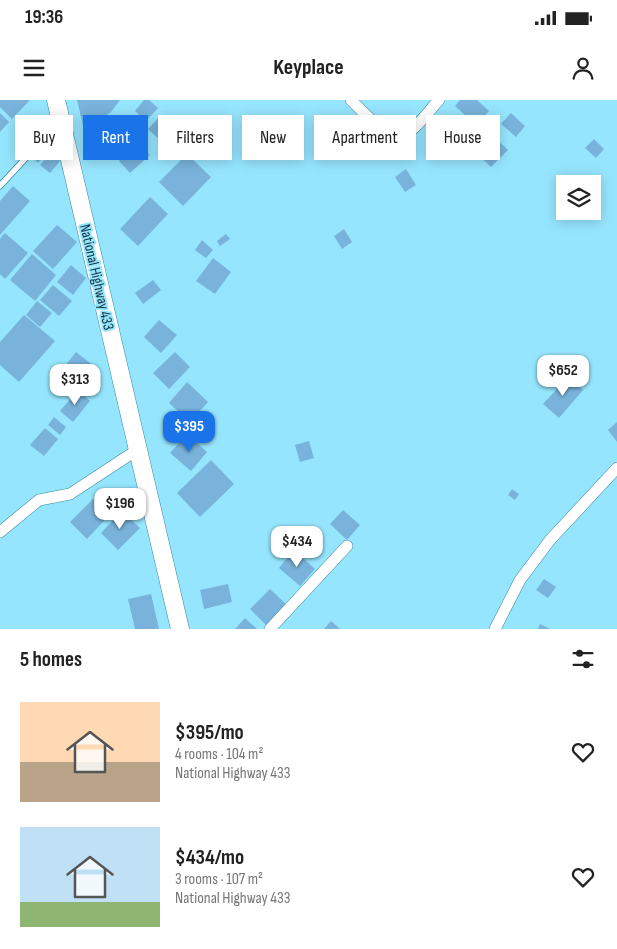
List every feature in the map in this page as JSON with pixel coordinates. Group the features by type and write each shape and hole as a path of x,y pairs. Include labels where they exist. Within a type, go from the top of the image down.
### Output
{"main road":[{"name":"National Highway 433","path":"56,100 59,115"},
{"name":"National Highway 433","path":"69,160 180,629"}],"street":[{"path":"351,100 392,140 412,130 439,100"},
{"path":"0,532 39,500 70,494 137,450"},
{"path":"495,629 520,580 550,540 617,468"},
{"path":"270,629 347,546"}],"lane":[{"path":"0,186 24,160"}],"building":[{"path":"0,100 30,100 12,119 0,107"},
{"path":"77,100 120,100 106,115 83,115 83,126"},
{"path":"144,100 149,100 158,108 148,119 148,115 139,115 135,111"},
{"path":"460,100 477,100 489,111 485,115 465,115 455,106"},
{"path":"0,113 9,122 0,132"},
{"path":"511,113 525,126 516,137 501,124"},
{"path":"158,118 158,138 148,129"},
{"path":"594,139 604,149 596,158 585,148"},
{"path":"500,142 508,150 500,158"},
{"path":"44,160 60,161 50,173 40,165"},
{"path":"120,160 144,160 130,173"},
{"path":"181,160 193,160 211,177 183,206 159,182"},
{"path":"484,160 498,160 491,167"},
{"path":"406,169 416,185 405,192 395,177"},
{"path":"13,186 30,201 0,235 0,201"},
{"path":"150,197 168,214 138,246 120,229"},
{"path":"57,225 77,242 53,269 33,251"},
{"path":"344,229 352,242 342,249 334,236"},
{"path":"5,233 28,253 5,279 0,274 0,239"},
{"path":"226,234 230,239 220,246 217,241"},
{"path":"202,240 213,250 206,258 195,250"},
{"path":"32,254 56,275 35,301 10,280"},
{"path":"213,258 231,272 215,294 196,281"},
{"path":"71,265 86,278 73,295 57,282"},
{"path":"153,280 161,290 143,304 135,293"},
{"path":"53,285 72,301 59,316 40,300"},
{"path":"37,301 52,313 40,327 26,315"},
{"path":"24,315 55,341 19,382 0,365 0,342"},
{"path":"159,320 177,335 161,353 144,337"},
{"path":"76,352 94,366 73,391 56,377"},
{"path":"175,352 190,367 169,389 153,373"},
{"path":"568,377 583,390 559,418 543,404"},
{"path":"187,382 208,402 190,422 169,403"},
{"path":"78,390 90,401 73,422 60,411"},
{"path":"54,417 66,427 60,435 48,425"},
{"path":"617,422 617,442 608,430"},
{"path":"45,428 58,439 44,456 30,445"},
{"path":"187,434 207,452 191,471 170,453"},
{"path":"309,441 314,458 300,462 295,445"},
{"path":"211,460 234,484 200,517 177,493"},
{"path":"512,489 519,494 515,500 508,495"},
{"path":"99,493 115,509 87,539 70,522"},
{"path":"343,510 360,525 347,540 330,524"},
{"path":"122,511 140,528 118,550 101,533"},
{"path":"294,550 315,569 300,586 279,568"},
{"path":"544,579 556,587 548,598 536,590"},
{"path":"228,584 232,602 204,609 200,590"},
{"path":"270,589 288,606 268,627 250,609"},
{"path":"151,594 159,629 135,629 128,599"},
{"path":"245,618 257,629 235,629"},
{"path":"331,621 340,629 324,629"},
{"path":"540,624 550,629 538,629"}]}
